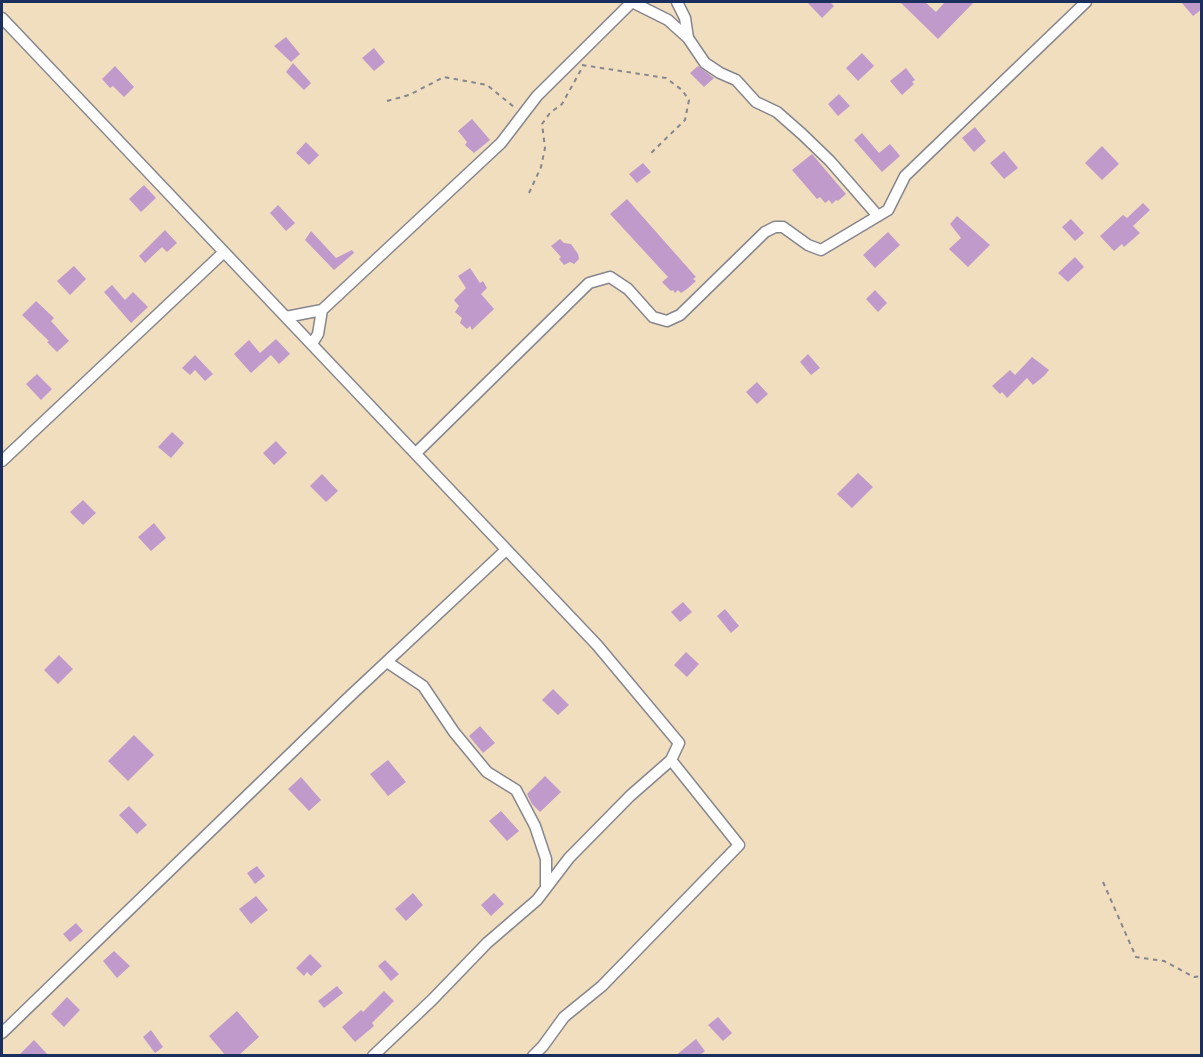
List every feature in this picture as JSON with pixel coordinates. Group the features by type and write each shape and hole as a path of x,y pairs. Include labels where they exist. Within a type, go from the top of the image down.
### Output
{"street":[{"path":"286,317 322,310 501,143 537,96 632,2 668,20 688,38 705,63 736,80 756,102 777,112 830,161 878,216"},
{"path":"676,2 685,18 688,38"},
{"path":"416,453 589,283 610,277 628,289 653,317 667,321 680,315 765,232 775,227 783,227 808,245 821,250 888,210 905,177 1086,2"},
{"path":"2,18 597,645 680,742 671,760 630,796 568,858 537,900 487,943 373,1056"},
{"path":"2,461 224,252"},
{"path":"312,344 318,334 322,310"},
{"path":"2,1033 506,550"},
{"path":"387,662 423,686 454,732 488,772 516,790 535,826 546,859 546,887"},
{"path":"533,1056 542,1051 564,1017 602,986 739,845 671,760"}],"path":[{"path":"567,66 583,65 666,78 682,90 689,100 685,120 649,155"},
{"path":"529,193 541,167 545,148 542,124 550,113 562,104 583,65"},
{"path":"387,101 409,95 444,77 487,85 523,115"},
{"path":"1103,882 1136,957 1164,961 1194,977 1202,976"}],"building":[{"path":"807,2 830,2 834,6 822,18"},
{"path":"900,2 925,2 936,12 945,2 974,2 938,39"},
{"path":"1181,2 1202,2 1202,9 1193,16"},
{"path":"286,37 300,54 291,62 274,46"},
{"path":"374,48 385,62 374,71 362,58"},
{"path":"862,53 874,66 858,81 846,68"},
{"path":"293,63 311,83 304,90 286,72"},
{"path":"115,66 134,87 124,97 113,86 110,88 102,79"},
{"path":"698,66 714,78 704,87 690,73"},
{"path":"906,68 915,80 912,82 914,84 902,95 890,81"},
{"path":"839,94 850,106 838,116 828,104"},
{"path":"472,119 490,140 474,153 465,145 467,142 458,131"},
{"path":"975,127 986,141 974,152 962,138"},
{"path":"862,133 879,153 890,144 900,156 882,172 854,140"},
{"path":"306,142 319,155 309,165 296,153"},
{"path":"1102,146 1119,164 1102,180 1085,163"},
{"path":"1004,151 1018,168 1004,179 990,163"},
{"path":"812,154 846,194 832,204 829,200 825,203 820,197 817,199 792,170"},
{"path":"643,163 651,172 637,183 629,174"},
{"path":"144,185 156,198 141,212 129,199"},
{"path":"627,199 696,277 693,279 696,281 681,293 678,290 675,293 671,291 662,282 668,277 610,214"},
{"path":"1143,203 1150,210 1133,226 1140,233 1124,247 1122,244 1114,251 1100,236 1123,215 1127,218"},
{"path":"278,205 295,223 286,231 270,213"},
{"path":"957,216 990,245 968,267 949,249 961,238 950,224"},
{"path":"1071,219 1084,233 1075,241 1062,227"},
{"path":"165,230 177,243 167,252 162,247 145,263 139,256"},
{"path":"311,231 336,258 352,250 354,253 334,270 305,240"},
{"path":"888,232 900,245 875,268 863,255"},
{"path":"560,239 564,243 571,244 578,254 579,259 574,264 570,262 564,265 559,259 561,257 551,246"},
{"path":"1075,257 1084,267 1068,282 1058,273"},
{"path":"74,266 86,279 70,295 57,281"},
{"path":"470,268 480,283 483,281 487,288 481,294 494,309 472,330 470,326 467,329 460,323 462,318 455,312 459,306 454,300 466,288 458,276"},
{"path":"112,285 125,300 133,292 148,307 131,323 104,292"},
{"path":"875,290 887,303 878,312 866,299"},
{"path":"36,301 54,318 51,321 69,341 57,352 22,315"},
{"path":"276,339 290,354 279,364 271,355 251,373 234,354 249,340 260,353"},
{"path":"808,354 820,368 811,375 800,362"},
{"path":"195,355 213,374 205,381 195,370 190,375 182,368"},
{"path":"1032,357 1049,370 1033,385 1027,378 1007,398 992,386 1010,370 1015,375"},
{"path":"37,374 52,389 41,400 26,384"},
{"path":"757,382 768,394 757,404 746,392"},
{"path":"172,432 184,443 171,458 158,447"},
{"path":"276,441 287,453 274,465 263,453"},
{"path":"858,473 873,487 852,508 837,494"},
{"path":"322,474 338,491 326,502 310,486"},
{"path":"83,500 96,513 83,525 70,512"},
{"path":"154,523 166,538 151,551 138,537"},
{"path":"683,602 692,612 680,622 671,612"},
{"path":"725,609 739,626 731,633 717,616"},
{"path":"686,652 699,664 687,677 674,665"},
{"path":"59,655 73,669 58,684 44,670"},
{"path":"553,689 569,705 558,715 542,700"},
{"path":"480,726 495,743 483,753 469,736"},
{"path":"134,735 154,755 128,781 108,761"},
{"path":"388,760 406,782 388,796 370,774"},
{"path":"545,776 561,792 540,812 532,804 527,794"},
{"path":"301,777 321,800 309,811 288,789"},
{"path":"129,806 147,825 137,834 119,815"},
{"path":"501,811 519,831 507,841 489,821"},
{"path":"257,866 265,876 255,884 247,873"},
{"path":"413,893 423,905 406,921 395,909"},
{"path":"494,893 504,904 491,916 481,905"},
{"path":"256,896 268,910 251,924 239,909"},
{"path":"76,923 83,931 70,942 63,934"},
{"path":"114,951 130,966 117,978 103,961"},
{"path":"310,954 322,966 311,976 307,972 304,976 296,968"},
{"path":"385,960 399,974 391,981 378,966"},
{"path":"337,986 343,993 324,1008 318,1001"},
{"path":"384,991 394,1001 372,1023 374,1026 355,1042 342,1027 361,1010 363,1012"},
{"path":"67,997 80,1010 64,1027 51,1014"},
{"path":"237,1011 259,1037 238,1056 226,1056 209,1036"},
{"path":"718,1017 732,1033 723,1041 708,1025"},
{"path":"151,1030 163,1047 155,1053 143,1037"},
{"path":"696,1039 705,1051 699,1056 675,1056"},
{"path":"34,1040 49,1056 18,1056"}]}
